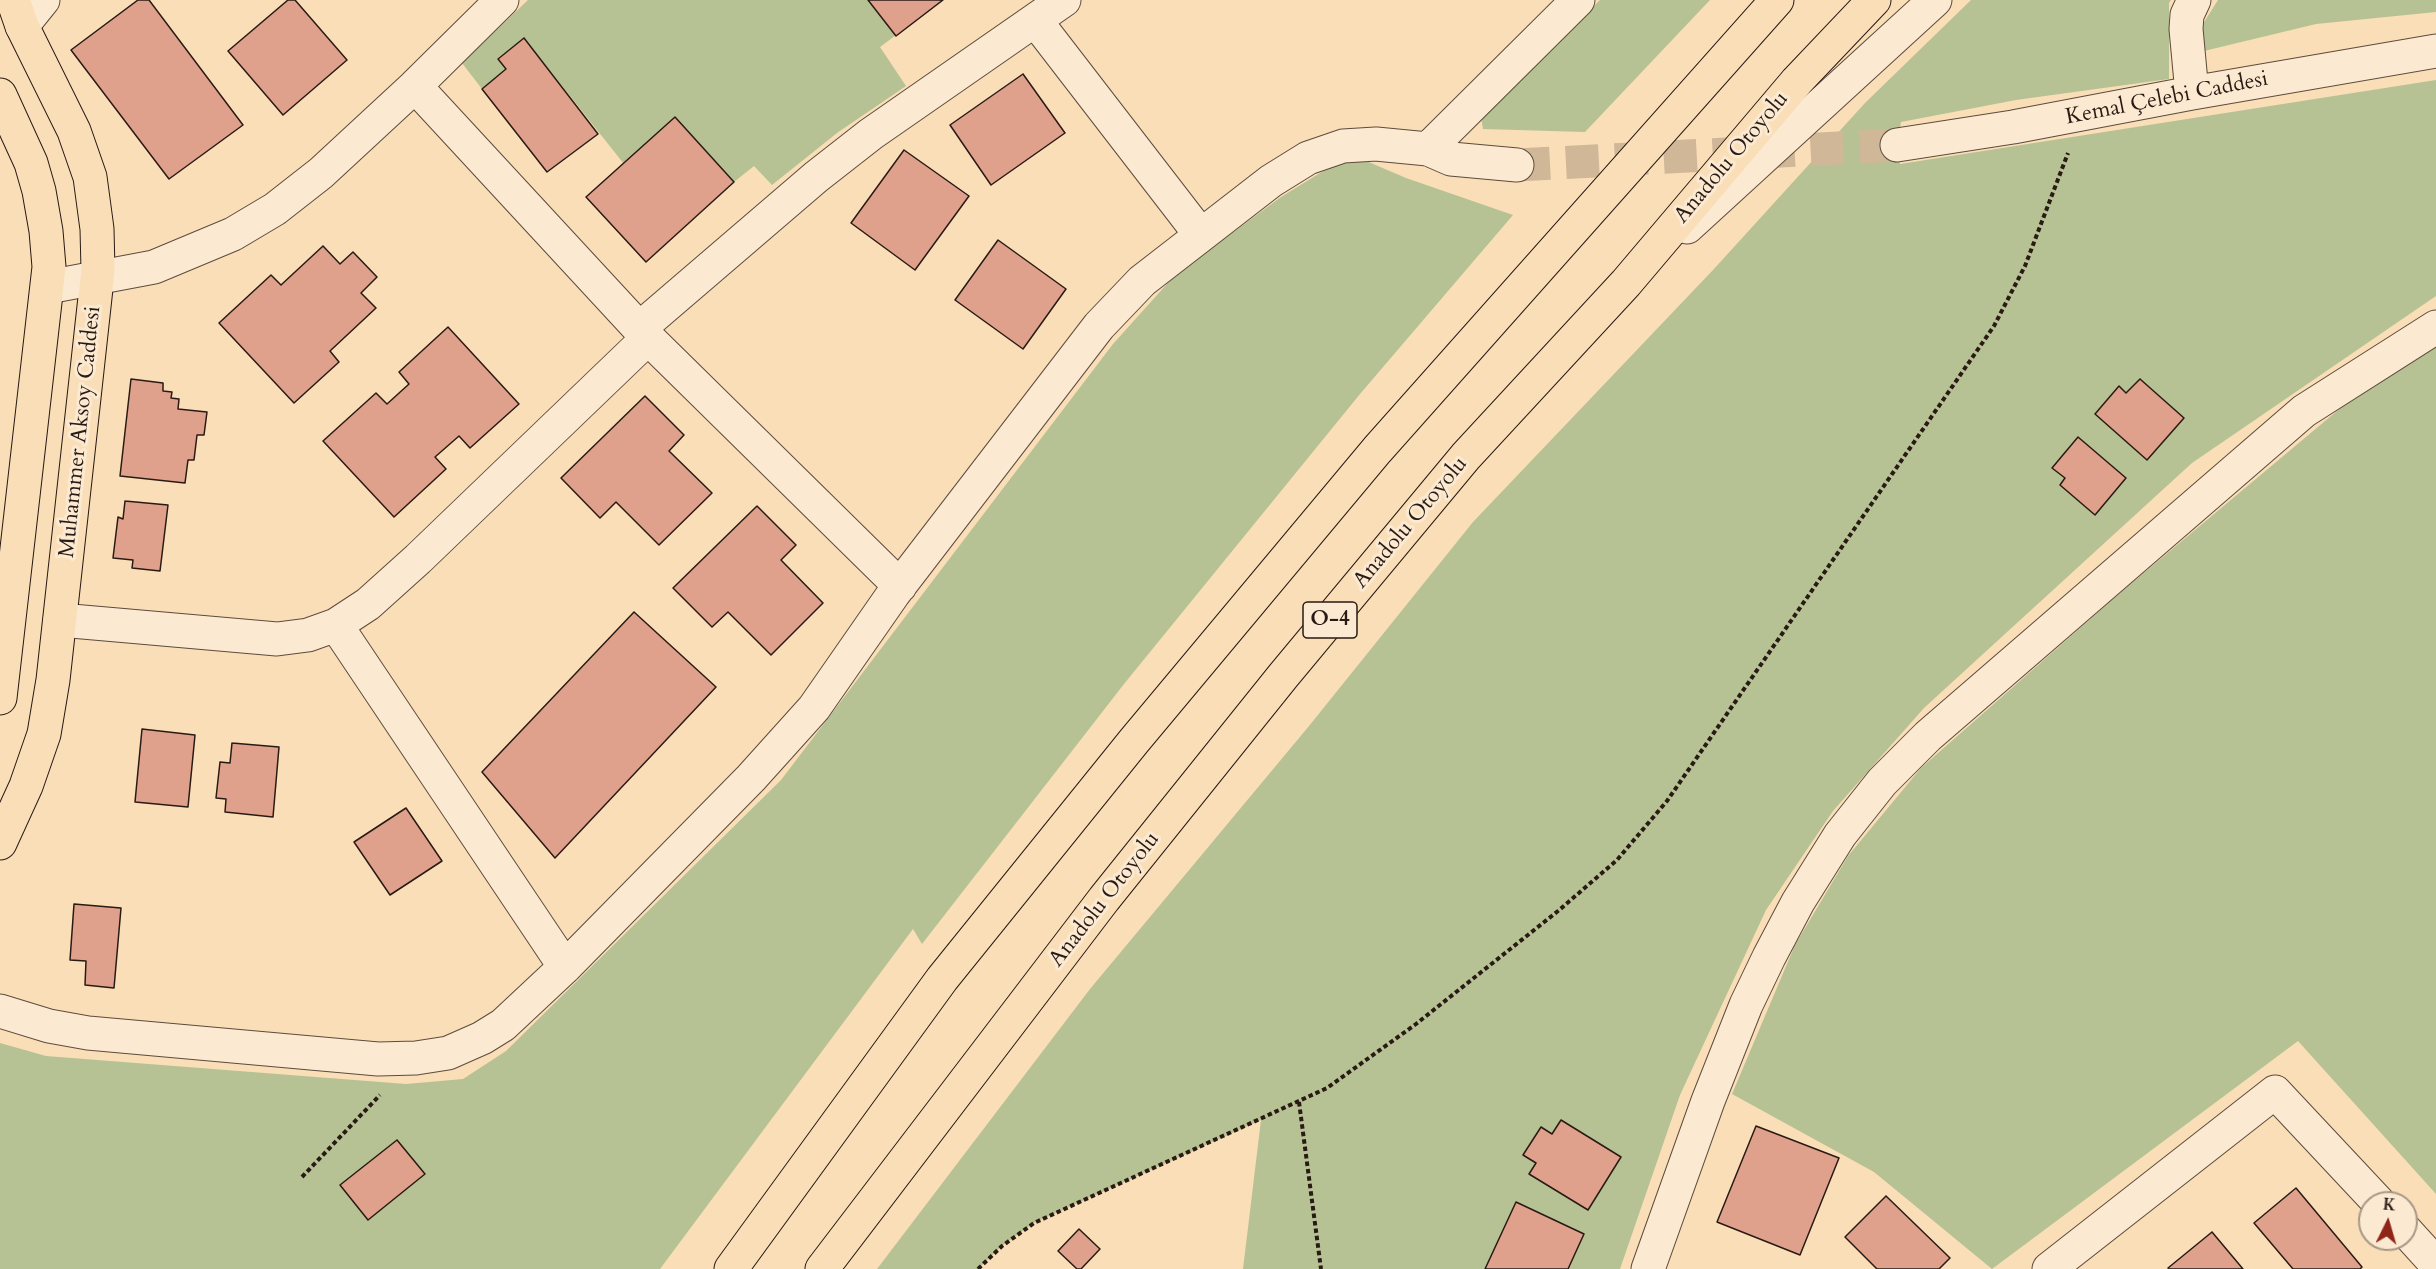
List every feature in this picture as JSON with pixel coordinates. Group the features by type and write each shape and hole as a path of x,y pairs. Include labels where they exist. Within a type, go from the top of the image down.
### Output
{"main road":[{"path":"731,1269 942,979 1134,741 1385,441 1777,0"},
{"name":"Anadolu Otoyolu","path":"822,1269 1096,909 1283,676 1466,456 1626,283 1797,81 1874,0"},
{"name":"Muhammer Aksoy Caddesi","path":"0,843 26,786 44,734 60,620 97,278 97,229 90,177 74,131 18,13"},
{"path":"0,96 31,163 39,191 46,231 48,287 0,698"}],"street":[{"path":"18,13 43,0"},
{"path":"48,287 154,267 192,253 267,214 321,173 415,87 502,0"},
{"path":"60,620 277,639 308,635 336,625 368,604 418,559 644,333 853,148 1064,0"},
{"path":"1428,149 1578,0"},
{"path":"1626,283 1935,0"},
{"path":"2192,93 2186,29 2187,15 2194,0"},
{"path":"1035,20 1200,234"},
{"name":"Kemal Çelebi Caddesi","path":"1897,145 2081,115 2192,93 2436,51"},
{"path":"415,87 644,333 900,586"},
{"path":"0,1011 50,1026 88,1034 378,1059 416,1058 448,1053 489,1034 503,1024 565,966 751,778 814,708 900,586 1099,326 1142,281 1200,234 1271,182 1308,158 1343,146 1376,144 1428,149 1451,159 1517,165"},
{"path":"1648,1269 1721,1069 1746,1005 1769,957 1798,902 1840,835 1882,782 1928,736 2304,411 2436,327"},
{"path":"336,625 565,966"},
{"path":"2049,1269 2275,1092 2368,1191"},
{"path":"2418,1245 2436,1264"}],"path":[{"path":"978,1269 1002,1246 1034,1223 1327,1088 1370,1059 1558,911 1617,860 1668,801 1994,326 2034,247 2081,115"},
{"path":"302,1177 416,1058"},
{"path":"1299,1102 1321,1269"}],"green space":[{"path":"528,0 943,0 880,47 906,86 837,133 772,185 754,166 734,182 675,118 624,164 524,38 498,58 506,69 482,89 462,63"},
{"path":"1600,0 1710,0 1585,132 1483,129 1481,117"},
{"path":"1971,0 2171,0 2169,3 2169,79 2016,100 1901,122 1897,145 1900,164 2436,80 2436,296 2192,463 1924,708 1833,811 1766,910 1680,1095 1620,1269 1243,1269 1261,1120 1034,1223 1002,1246 978,1269 877,1269 1090,989 1309,726 1473,522 1713,270 1865,103"},
{"path":"2218,0 2436,0 2436,12 2316,24 2204,51 2201,27"},
{"path":"1364,160 1406,178 1513,215 1360,394 1124,684 922,944 913,929 660,1269 0,1269 0,1043 46,1056 406,1084 463,1079 506,1051 781,780 1113,344 1175,275 1281,197 1333,165"},
{"path":"2436,346 2436,1194 2298,1041 1992,1269 1874,1172 1732,1094 1795,945 1848,856 1921,768 2121,592 2362,390"}],"building":[{"path":"138,0 149,0 243,125 169,179 71,50"},
{"path":"288,0 295,0 347,60 283,115 228,51"},
{"path":"868,0 943,0 896,36"},
{"path":"524,38 598,134 547,172 482,89 506,69 498,59"},
{"path":"1023,74 1065,133 991,185 950,125"},
{"path":"675,117 734,182 646,262 586,197"},
{"path":"904,150 969,196 915,270 851,223"},
{"path":"998,240 1066,289 1023,349 955,300"},
{"path":"323,246 340,264 353,252 377,277 361,293 376,308 330,351 339,362 294,403 219,323 271,275 281,285"},
{"path":"448,327 519,404 470,448 459,436 435,457 446,469 394,517 323,441 376,393 387,404 409,384 399,372"},
{"path":"131,379 163,383 163,391 172,392 171,398 179,399 178,409 207,412 204,435 197,435 194,460 188,460 185,483 120,476"},
{"path":"2140,379 2184,418 2147,460 2095,414 2119,386 2126,393"},
{"path":"645,396 684,435 669,451 712,493 659,545 616,502 600,518 561,478"},
{"path":"2078,437 2126,478 2095,515 2060,485 2065,478 2052,468"},
{"path":"125,501 168,505 160,571 132,568 133,560 113,558 118,517 123,519"},
{"path":"757,506 796,545 781,560 823,603 771,655 728,612 712,627 673,588"},
{"path":"634,612 716,687 555,858 482,772"},
{"path":"142,729 195,735 188,807 135,802"},
{"path":"232,743 279,747 273,817 225,812 226,799 216,798 220,762 230,763"},
{"path":"406,808 442,861 390,895 354,842"},
{"path":"74,904 121,908 114,988 85,985 86,961 70,960"},
{"path":"1561,1120 1621,1157 1588,1210 1529,1174 1536,1163 1523,1155 1541,1127 1552,1134"},
{"path":"1756,1126 1839,1158 1800,1255 1717,1222"},
{"path":"397,1140 425,1174 368,1220 340,1185"},
{"path":"2296,1188 2362,1267 2360,1269 2293,1269 2254,1223"},
{"path":"1886,1196 1950,1258 1939,1269 1877,1269 1845,1237"},
{"path":"1516,1202 1584,1234 1568,1269 1485,1269"},
{"path":"1079,1229 1100,1249 1081,1269 1077,1269 1058,1251"},
{"path":"2212,1232 2243,1269 2168,1268"}],"tunnel":[{"path":"1517,165 1897,145"}]}
